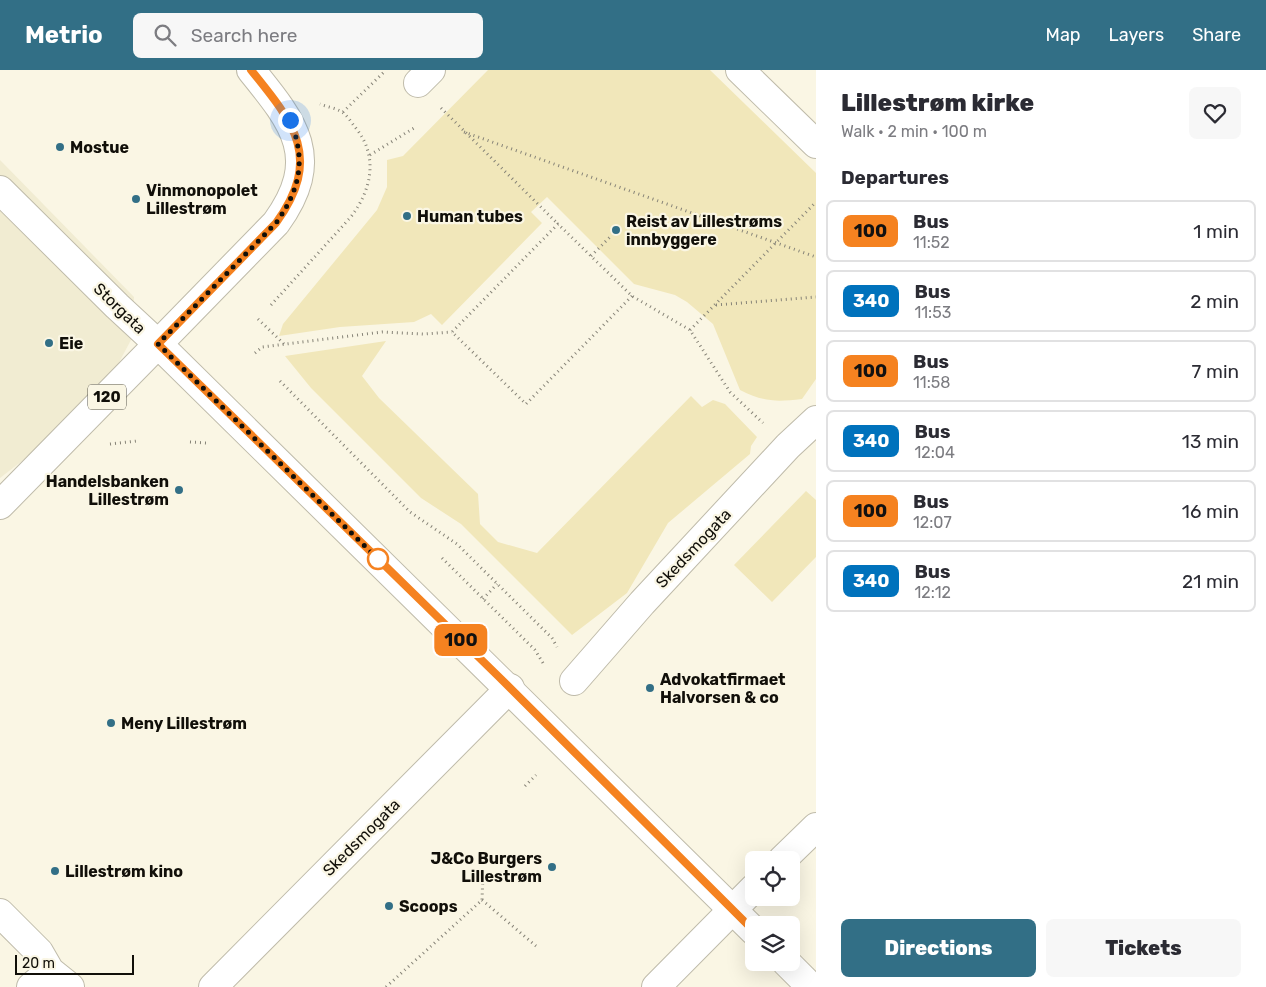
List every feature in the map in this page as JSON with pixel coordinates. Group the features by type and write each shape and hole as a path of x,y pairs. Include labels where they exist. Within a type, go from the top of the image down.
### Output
{"main road":[{"path":"158,344 276,223 286,208 293,192 298,175 300,157 298,139 290,120 251,70"},
{"path":"740,70 816,144"},
{"name":"Storgata","path":"0,190 510,688 745,922"},
{"name":"120","path":"0,505 158,344"},
{"name":"Skedsmogata","path":"574,681 642,603 788,446 815,425"},
{"name":"Skedsmogata","path":"213,987 510,688"},
{"path":"791,851 816,826"},
{"path":"656,987 745,897"},
{"path":"0,913 39,952 50,982"},
{"path":"795,971 811,987"}],"path":[{"path":"272,305 361,203 368,186 370,155 363,138 343,112 384,71"},
{"path":"424,76 464,132 632,296 690,330 730,392 788,446"},
{"path":"370,155 414,128"},
{"path":"464,132 816,257"},
{"path":"690,330 816,202"},
{"path":"255,353 262,347 382,332 424,334 452,332 558,224"},
{"path":"591,256 612,235"},
{"path":"452,332 526,404 632,296"},
{"path":"715,305 816,297"},
{"path":"258,319 284,344"},
{"path":"280,381 410,512 457,544 552,638 559,650"},
{"path":"442,558 536,650 557,687 574,681"},
{"path":"483,599 498,584"},
{"path":"525,786 536,775"},
{"path":"386,987 482,900 483,874"},
{"path":"482,900 536,946"}],"shaded area":[{"path":"488,70 710,70 816,173 816,379 802,399 770,400 756,397 740,390 713,324 687,302 675,295 634,284 547,197 531,212 542,223 442,325 431,314 414,322 340,327 279,336 283,324 377,210 387,187 387,160 403,156"},
{"path":"0,160 134,297 132,338 115,370 58,433 0,478"},
{"path":"386,341 362,376 379,398 478,494 480,524 498,542 537,553 691,396 702,407 713,400 725,404 757,437 751,446 750,454 668,523 627,593 572,635 461,524 421,498 311,388 285,356"},
{"path":"806,491 816,500 816,557 772,602 734,565"}],"bus line":[{"name":"100","path":"251,70 290,120 298,139 300,157 298,175 293,192 286,208 276,223 158,344 498,676 745,922"}],"place":[{"name":"Mostue","path":"60,147"},
{"name":"Vinmonopolet Lillestrøm","path":"136,199"},
{"name":"Human tubes","path":"407,216"},
{"name":"Reist av Lillestrøms innbyggere","path":"616,230"},
{"name":"Eie","path":"49,343"},
{"name":"Handelsbanken Lillestrøm","path":"179,490"},
{"name":"Advokatfirmaet Halvorsen & co","path":"650,688"},
{"name":"Meny Lillestrøm","path":"111,723"},
{"name":"J&Co Burgers Lillestrøm","path":"552,867"},
{"name":"Lillestrøm kino","path":"55,871"},
{"name":"Scoops","path":"389,906"}],"route":[{"path":"290,120 298,139 300,157 298,175 286,208 276,223 158,344 378,559"}]}
